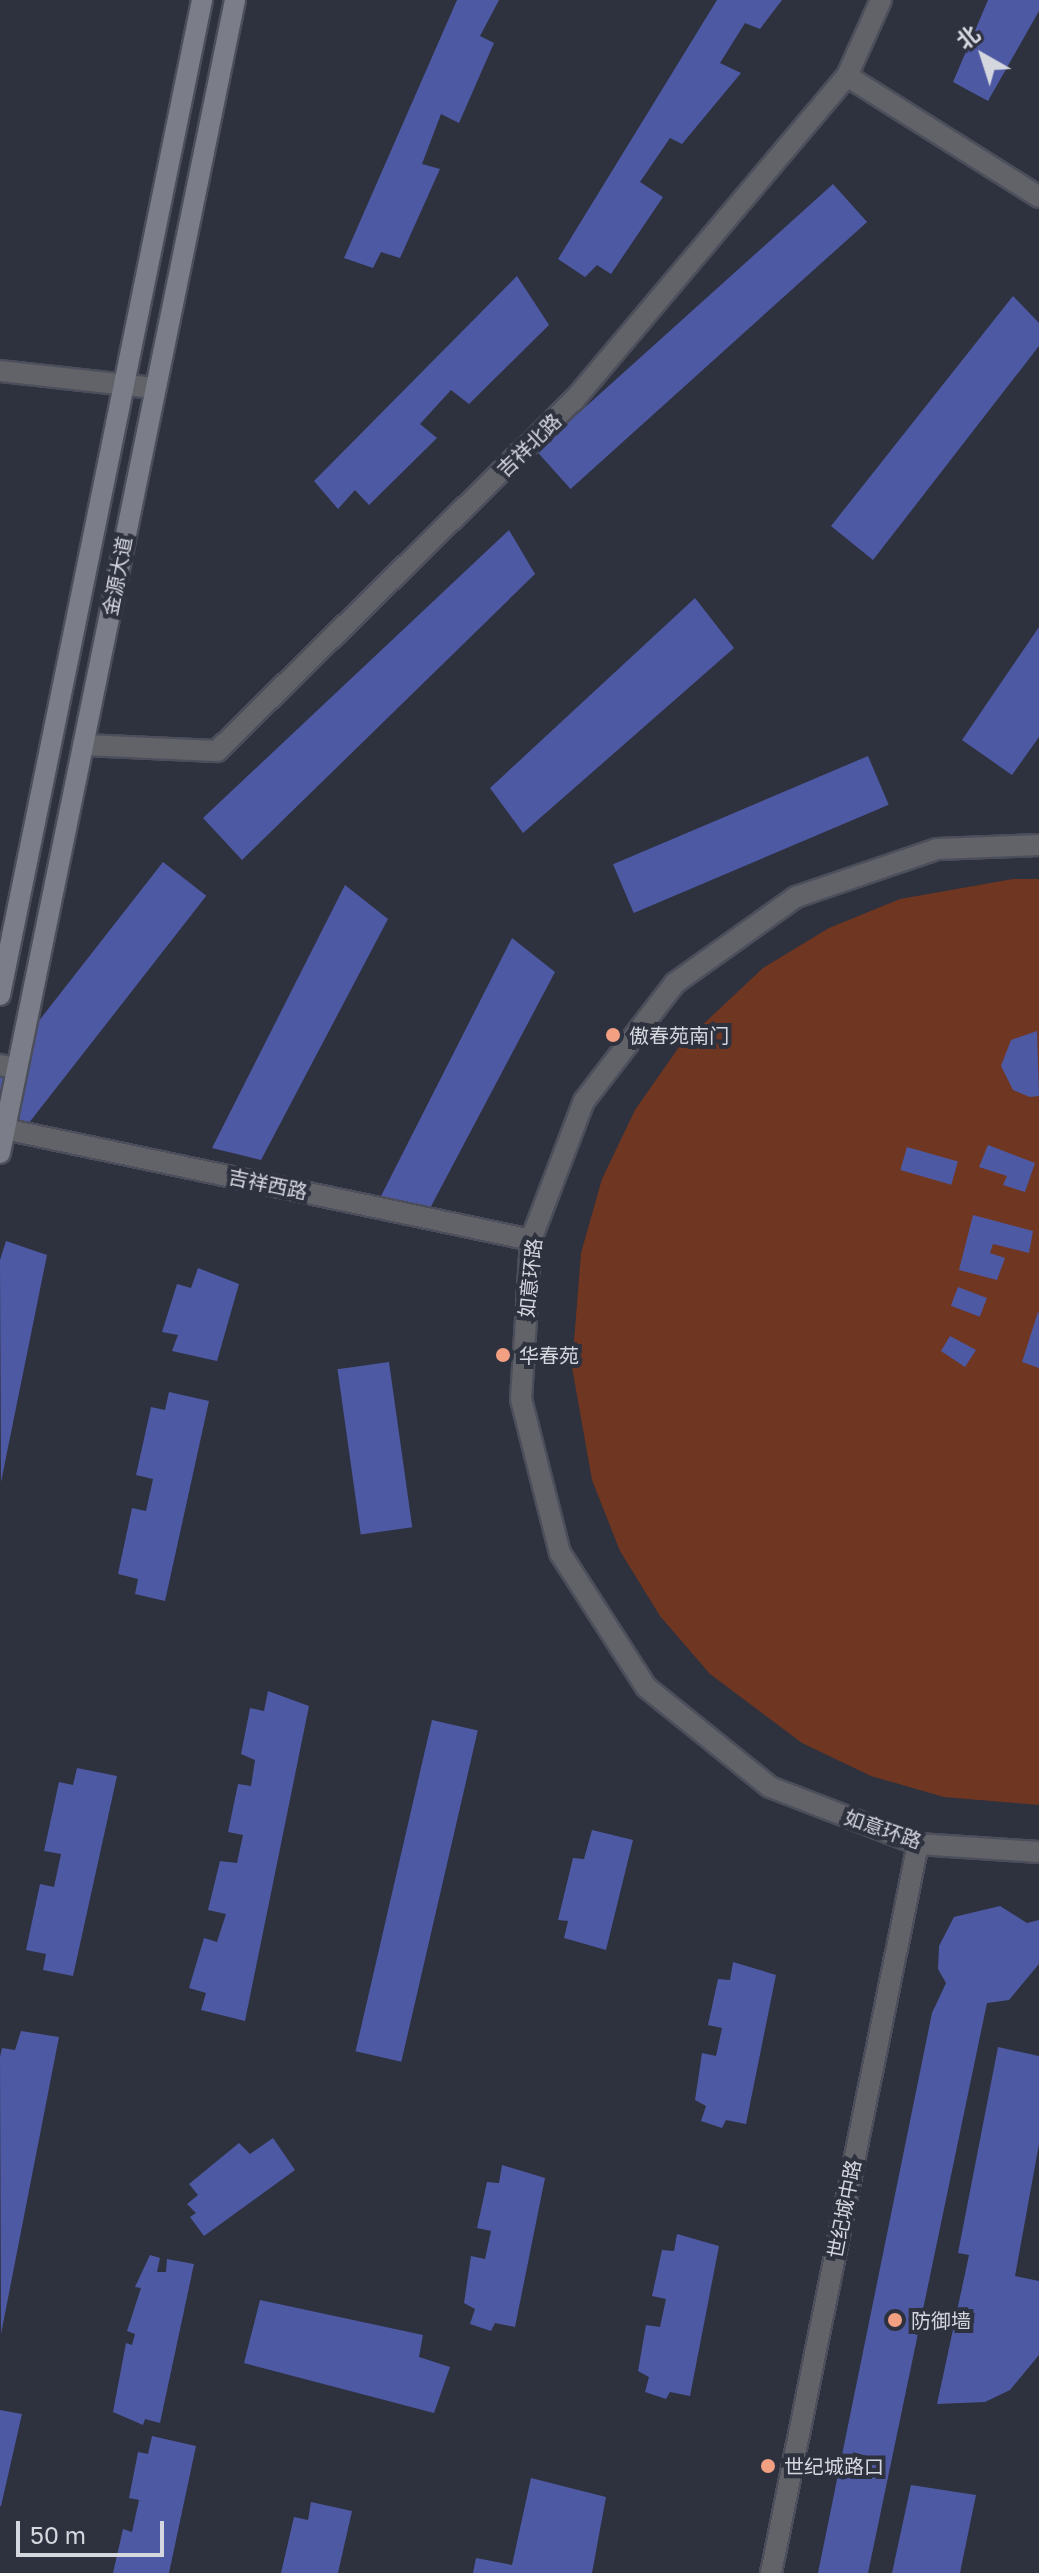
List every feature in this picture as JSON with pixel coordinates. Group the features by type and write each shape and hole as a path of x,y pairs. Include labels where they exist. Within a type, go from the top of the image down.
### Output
{"street":[{"name":"金源大道","path":"0,995 202,0"},
{"name":"金源大道","path":"0,1153 8,1067 83,745 235,0"},
{"name":"吉祥北路","path":"83,745 217,751 575,399 847,76 881,0"},
{"path":"847,76 1039,197"},
{"path":"0,371 155,388"},
{"name":"如意环路","path":"1039,845 937,849 796,897 675,983 584,1101 531,1240 521,1399 560,1553 646,1687 770,1787 918,1844 1039,1852"},
{"name":"吉祥西路","path":"2,1128 531,1240"},
{"name":"世纪城中路","path":"771,2573 918,1844"}],"shaded area":[{"path":"1013,879 1039,879 1039,1805 944,1797 871,1776 802,1743 710,1674 660,1616 620,1551 592,1480 572,1367 581,1253 602,1179 635,1110 679,1047 763,968 829,928 900,899"}],"building":[{"path":"457,0 499,0 480,36 494,43 459,123 441,114 422,164 440,169 400,258 381,252 373,268 344,258"},
{"path":"717,0 782,0 760,29 745,23 720,63 741,73 682,144 670,138 640,182 663,197 611,274 597,265 585,277 558,259"},
{"path":"988,0 1039,0 1039,11 988,101 953,82"},
{"path":"833,184 867,222 571,489 536,451"},
{"path":"517,276 549,325 469,404 451,390 420,424 437,438 369,505 355,490 338,509 314,481"},
{"path":"1013,296 1039,323 1039,346 873,560 831,526"},
{"path":"509,530 535,574 242,860 203,818"},
{"path":"695,598 734,648 523,833 490,788"},
{"path":"1039,627 1039,737 1012,775 962,740"},
{"path":"868,756 889,805 634,913 613,864"},
{"path":"163,862 206,896 25,1128 0,1108 0,1071"},
{"path":"345,885 388,919 261,1160 212,1148"},
{"path":"512,938 555,972 428,1212 379,1200"},
{"path":"1037,1031 1039,1096 1030,1097 1013,1090 1001,1066 1011,1040"},
{"path":"988,1145 1035,1163 1025,1192 1003,1185 1007,1176 979,1167"},
{"path":"907,1147 958,1162 951,1185 900,1170"},
{"path":"973,1215 1033,1231 1029,1253 993,1244 990,1253 1005,1258 997,1280 959,1270"},
{"path":"6,1241 47,1255 1,1482 0,1260"},
{"path":"198,1268 239,1284 217,1361 172,1351 178,1335 162,1332 177,1284 191,1288"},
{"path":"958,1287 987,1298 980,1317 951,1306"},
{"path":"1039,1313 1039,1368 1022,1362"},
{"path":"950,1336 976,1350 965,1367 941,1351"},
{"path":"389,1362 412,1527 361,1535 338,1369"},
{"path":"169,1392 209,1401 165,1601 135,1594 138,1579 118,1574 132,1508 146,1511 153,1479 136,1475 151,1407 165,1410"},
{"path":"268,1691 309,1706 245,2021 201,2010 206,1993 189,1988 204,1938 217,1942 226,1914 208,1910 220,1861 237,1863 243,1835 228,1832 238,1784 251,1786 255,1760 241,1754 250,1708 264,1711"},
{"path":"432,1720 478,1731 401,2062 356,2051"},
{"path":"77,1768 117,1776 73,1976 43,1970 46,1954 26,1950 40,1884 54,1887 61,1854 44,1851 59,1782 73,1785"},
{"path":"592,1830 633,1840 606,1950 564,1938 568,1921 558,1920 573,1858 584,1859"},
{"name":"防御墙","path":"1000,1906 1027,1923 1039,1920 1039,1964 1009,2000 987,2003 868,2573 818,2573 932,2013 946,1983 938,1969 939,1946 954,1917"},
{"path":"733,1962 776,1975 746,2124 726,2120 722,2128 701,2121 706,2106 695,2100 702,2053 716,2056 722,2028 708,2025 718,1979 730,1980"},
{"path":"21,2031 59,2037 1,2334 0,2057 2,2048 15,2050"},
{"path":"998,2047 1039,2056 1039,2144 1015,2276 1039,2281 1039,2355 1010,2390 985,2402 937,2404 969,2255 958,2253"},
{"path":"273,2138 295,2170 204,2236 190,2217 196,2213 187,2204 198,2195 189,2184 239,2143 250,2154"},
{"path":"502,2165 545,2178 515,2327 495,2323 491,2331 470,2324 475,2309 464,2303 471,2256 485,2259 491,2231 477,2228 487,2182 499,2183"},
{"path":"677,2234 719,2246 690,2396 670,2392 666,2399 645,2392 649,2377 638,2371 646,2325 660,2327 666,2299 652,2296 662,2250 674,2251"},
{"path":"150,2255 160,2258 157,2272 166,2272 167,2259 194,2264 160,2423 145,2419 143,2425 113,2412 126,2343 132,2345 135,2334 127,2331 141,2288 135,2287"},
{"path":"260,2300 423,2335 419,2357 450,2367 434,2413 244,2363"},
{"path":"0,2410 22,2414 1,2506 0,2506"},
{"path":"152,2436 196,2446 169,2573 113,2573 123,2529 132,2532 139,2500 129,2498 138,2452 148,2454"},
{"path":"531,2478 606,2497 592,2573 473,2573 476,2558 512,2565"},
{"path":"911,2485 976,2495 960,2573 892,2573"},
{"path":"311,2502 352,2511 338,2573 281,2573 294,2517 308,2520"}],"place":[{"name":"傲春苑南门","path":"613,1035"},
{"name":"华春苑","path":"503,1355"},
{"name":"防御墙","path":"895,2320"},
{"name":"世纪城路口","path":"768,2466"}]}
